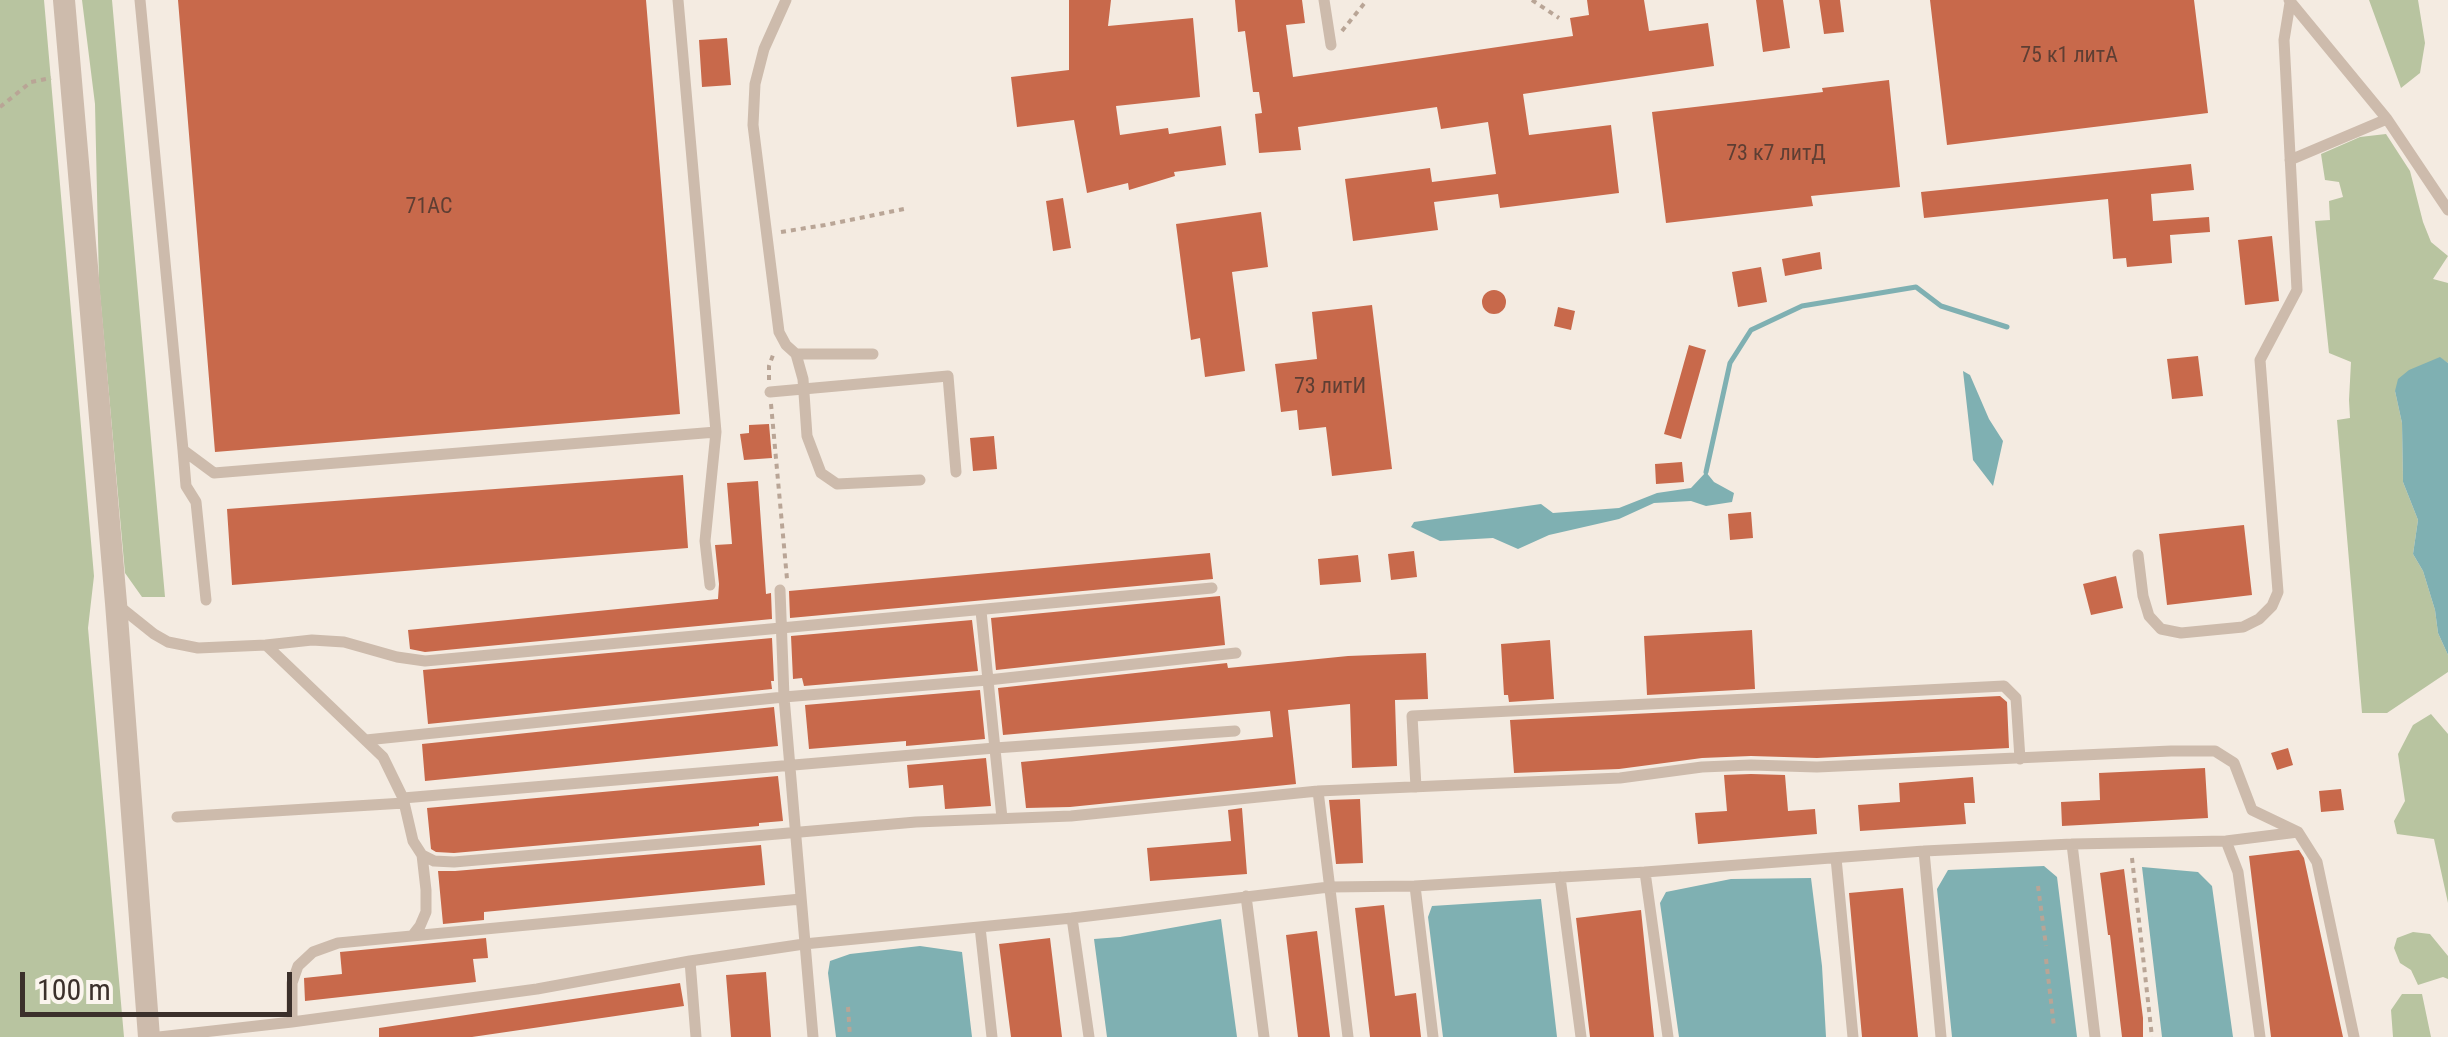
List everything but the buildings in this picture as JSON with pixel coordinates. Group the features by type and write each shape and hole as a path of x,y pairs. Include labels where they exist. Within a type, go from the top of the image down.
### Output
{"street":[{"path":"64,0 149,1037"}],"lane":[{"path":"140,0 186,486 196,502 206,600"},
{"path":"678,0 716,432 705,542 710,585"},
{"path":"786,0 764,49 755,84 754,153 779,332 796,354 804,389 807,436 820,473 837,484 920,480"},
{"path":"1324,0 1332,45"},
{"path":"2289,1 2387,120 2448,210"},
{"path":"2138,555 2142,596 2149,616 2160,629 2180,633 2243,627 2272,606 2278,592 2260,360 2297,290 2284,40 2289,1"},
{"path":"2290,160 2387,120"},
{"path":"796,354 873,354"},
{"path":"770,392 948,376 956,472"},
{"path":"183,450 214,473 716,432"},
{"path":"116,603 168,642 198,648 312,640 344,642 397,657 425,660 1212,588"},
{"path":"780,590 784,697 814,1037"},
{"path":"981,611 1002,818"},
{"path":"266,645 384,757 403,801 413,841 422,855 426,912 414,935"},
{"path":"366,740 1236,653"},
{"path":"1416,788 1412,716 2004,686 2016,698 2020,758"},
{"path":"177,817 1235,731"},
{"path":"422,855 434,861 454,862 916,822 1071,816 1318,790 1620,778 1702,767 1817,767 2215,751 2234,763 2252,810 2298,832 2318,862 2354,1037"},
{"path":"1318,790 1348,1037"},
{"path":"159,1037 537,989 804,944 1072,918 1328,887 1416,886 1924,851 2226,841 2298,832"},
{"path":"2226,841 2238,872 2260,1037"},
{"path":"2072,844 2095,1037"},
{"path":"1924,851 1940,1037"},
{"path":"1836,858 1852,1037"},
{"path":"1645,872 1668,1037"},
{"path":"1560,877 1581,1037"},
{"path":"1416,886 1433,1037"},
{"path":"1246,896 1264,1037"},
{"path":"292,1022 292,983 298,966 313,952 338,943 801,899"},
{"path":"1072,918 1088,1037"},
{"path":"980,927 992,1037"},
{"path":"690,961 696,1037"}],"path":[{"path":"1332,45 1368,0"},
{"path":"1532,0 1559,18"},
{"path":"0,107 31,82 70,74"},
{"path":"765,232 791,232 904,209"},
{"path":"773,356 770,392 787,584 780,590"},
{"path":"2132,856 2152,1037"},
{"path":"2038,886 2046,946"},
{"path":"2046,959 2054,1027"},
{"path":"848,1007 850,1037"}],"green space":[{"path":"0,0 44,0 94,576 88,628 124,1037 0,1037"},
{"path":"82,0 112,0 165,597 142,597 125,573 99,283 95,104"},
{"path":"2369,0 2418,0 2425,43 2420,73 2401,88"},
{"path":"2386,134 2410,171 2431,242 2448,256 2433,279 2448,283 2448,363 2440,358 2395,391 2402,423 2403,482 2418,520 2413,554 2423,571 2435,610 2438,633 2448,655 2448,672 2387,713 2362,713 2337,420 2350,418 2351,362 2329,353 2315,221 2330,220 2329,201 2343,197 2339,182 2325,180 2321,154 2360,137"},
{"path":"2431,714 2448,734 2448,903 2434,839 2397,834 2394,821 2405,801 2398,754 2413,725"},
{"path":"2413,932 2430,934 2448,956 2448,979 2418,985 2411,970 2400,963 2394,948 2397,938"},
{"path":"2402,994 2422,994 2431,1037 2393,1037 2391,1010"}],"water":[{"path":"2440,357 2448,363 2448,655 2438,633 2423,571 2413,554 2418,520 2403,482 2402,423 2395,391 2398,379 2409,370"},
{"path":"1963,371 1970,375 2003,441 1993,486 1973,460"},
{"path":"1706,472 1714,482 1734,493 1732,502 1706,506 1691,501 1654,503 1619,519 1549,535 1518,549 1493,538 1440,541 1411,527 1414,522 1541,504 1553,513 1619,508 1657,493 1691,488"},
{"path":"2044,866 2057,877 2077,1037 1952,1037 1937,889 1948,870"},
{"path":"2142,867 2198,872 2212,886 2233,1037 2162,1037"},
{"path":"1811,878 1826,1037 1679,1037 1660,903 1666,892 1731,879"},
{"path":"1541,899 1557,1037 1443,1037 1428,917 1432,906"},
{"path":"1221,919 1237,1037 1107,1037 1094,939"},
{"path":"920,946 962,952 972,1037 836,1037 830,961 850,954"}],"waterway":[{"path":"1706,472 1730,363 1751,330 1802,306 1916,287 1941,306 2007,327"}]}
